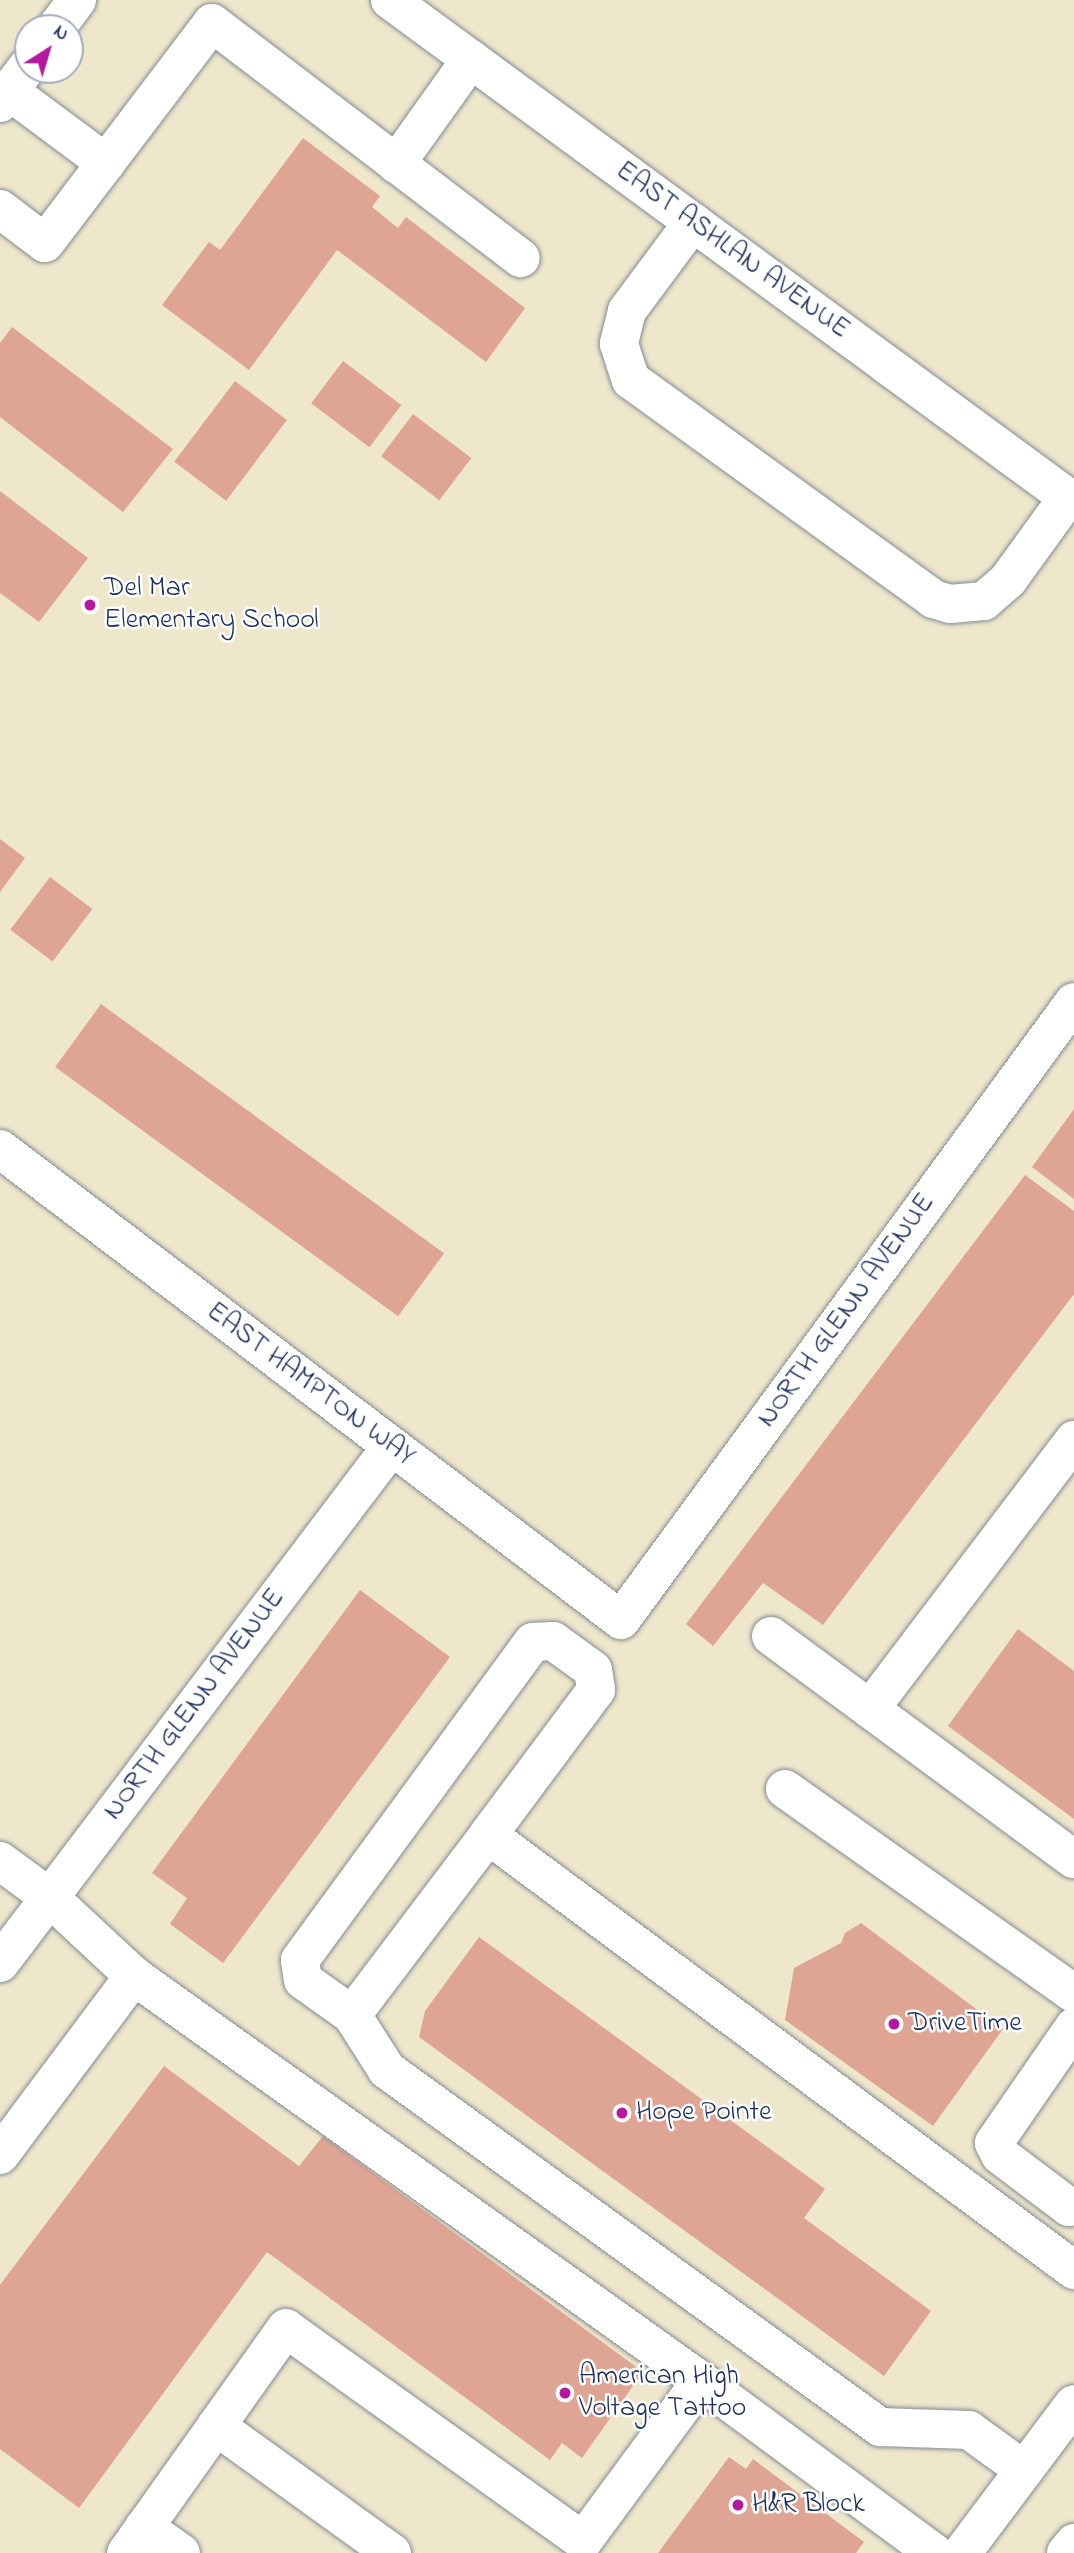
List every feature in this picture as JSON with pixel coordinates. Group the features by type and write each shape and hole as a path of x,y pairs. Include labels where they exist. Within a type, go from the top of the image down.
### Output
{"street":[{"name":"EAST ASHLAN AVENUE","path":"390,0 1071,500"},
{"path":"0,209 45,243 212,23 521,258"},
{"path":"396,164 471,59"},
{"path":"12,87 106,163"},
{"path":"693,222 627,311 619,344 631,380 933,599 950,604 984,601 1008,580 1071,500"},
{"name":"NORTH GLENN AVENUE","path":"621,1620 1074,1002"},
{"name":"EAST HAMPTON WAY","path":"0,1149 621,1620"},
{"name":"NORTH GLENN AVENUE","path":"0,1963 391,1447"},
{"path":"870,1709 1067,1465"},
{"path":"771,1636 1074,1859"},
{"path":"352,2015 596,1690 593,1670 553,1641 533,1642 300,1960 303,1980 352,2015 387,2070 880,2427 969,2430 1024,2470"},
{"path":"785,1789 1074,1994"},
{"path":"488,1835 1074,2270"},
{"path":"0,1860 49,1897 134,1976 701,2381 934,2553"},
{"path":"0,2155 134,1976"},
{"path":"1074,2027 994,2143 1000,2155 1069,2207 1074,2206"},
{"path":"181,2553 135,2540 286,2328 579,2547 701,2381"},
{"path":"962,2553 1074,2404"},
{"path":"216,2426 392,2553"},
{"path":"1066,2553 1074,2543"}],"building":[{"path":"303,138 380,196 372,207 398,228 406,217 525,308 486,362 337,250 249,370 162,305 209,242 220,250"},
{"path":"12,327 173,449 123,512 0,417 0,343"},
{"path":"343,361 401,405 369,447 311,403"},
{"path":"235,381 287,420 226,501 174,462"},
{"path":"413,414 471,458 439,500 381,456"},
{"path":"0,491 88,558 39,622 0,593"},
{"path":"0,839 25,858 0,892"},
{"path":"50,877 92,909 53,962 10,930"},
{"path":"101,1004 444,1253 398,1316 55,1067"},
{"path":"1074,1109 1074,1199 1032,1167"},
{"path":"1025,1175 1074,1211 1074,1294 823,1625 763,1583 713,1646 686,1624"},
{"path":"360,1590 450,1657 223,1963 170,1924 187,1898 152,1873"},
{"path":"1018,1629 1074,1671 1074,1819 948,1726"},
{"name":"DriveTime","path":"861,1923 1003,2029 933,2126 785,2020 794,1968 841,1943 845,1933"},
{"name":"Hope Pointe","path":"479,1937 825,2189 804,2218 931,2311 884,2376 419,2037 425,2011"},
{"path":"164,2066 299,2166 323,2136 643,2372 582,2458 562,2443 550,2460 267,2252 79,2508 0,2449 0,2285"},
{"path":"729,2457 746,2469 753,2459 864,2542 856,2553 658,2553"}],"place":[{"name":"Del Mar Elementary School","path":"90,605"},
{"name":"DriveTime","path":"894,2024"},
{"name":"Hope Pointe","path":"622,2113"},
{"name":"American High Voltage Tattoo","path":"565,2393"},
{"name":"H&R Block","path":"738,2505"}]}
